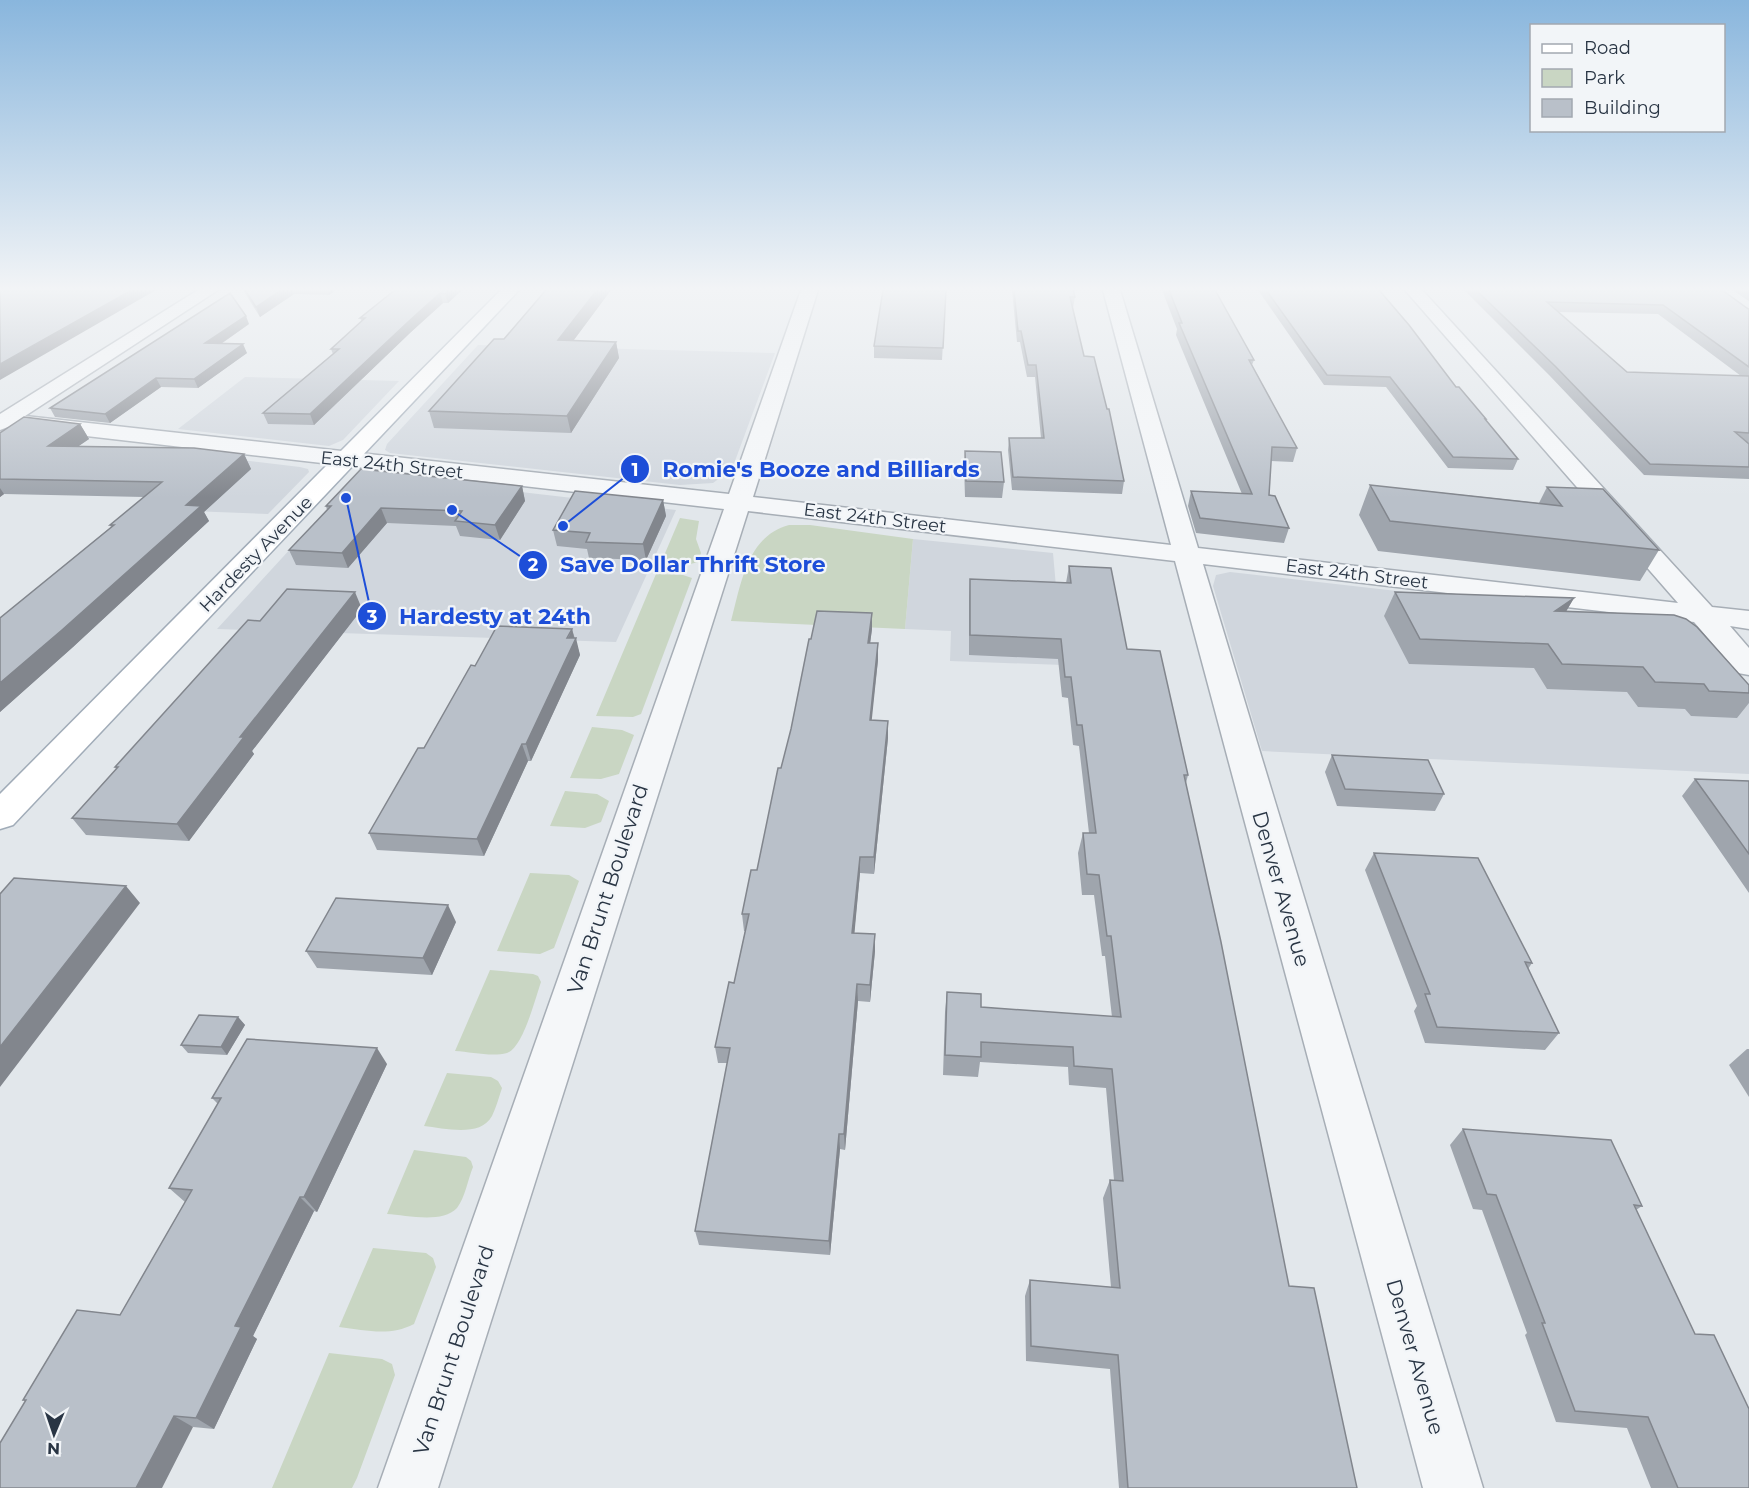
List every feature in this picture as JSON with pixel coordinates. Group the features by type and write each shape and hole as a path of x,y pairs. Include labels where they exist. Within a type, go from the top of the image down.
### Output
{"main road":[{"name":"Hardesty Avenue","path":"0,816 444,359"}],"street":[{"path":"1,421 99,359"},
{"name":"Van Brunt Boulevard","path":"408,1488 786,359"},
{"name":"Denver Avenue","path":"1131,359 1453,1488"},
{"path":"1475,359 1749,666"},
{"name":"East 24th Street","path":"1,421 738,502 1749,620"}],"shaded area":[{"path":"465,359 773,359 732,469 713,483 680,485 390,453 385,450 387,444"},
{"path":"245,377 399,381 343,440 329,446 178,429"},
{"path":"199,455 300,467 308,469 309,472 268,514 138,509"},
{"path":"375,475 676,510 616,642 217,629 348,486"},
{"path":"913,539 1053,553 1063,665 950,661 951,631 905,629"},
{"path":"1230,572 1661,621 1749,689 1749,774 1262,751 1213,586 1216,575"}],"green space":[{"path":"680,518 699,521 696,539 701,553 698,562 683,566 660,565"},
{"path":"789,525 810,525 913,539 905,629 731,621 743,577 755,550 764,539"},
{"path":"656,574 683,575 692,578 641,714 633,717 596,716"},
{"path":"592,727 622,730 634,735 619,774 601,779 570,778"},
{"path":"565,791 597,794 609,801 601,822 585,828 550,826"},
{"path":"530,873 569,875 579,881 554,948 540,954 497,951"},
{"path":"490,970 538,976 541,982 523,1033 513,1049 507,1053 455,1051"},
{"path":"447,1073 491,1077 498,1081 502,1088 492,1116 486,1123 479,1127 461,1130 424,1126"},
{"path":"414,1150 466,1157 471,1161 473,1167 460,1204 450,1213 433,1217 387,1214"},
{"path":"373,1248 426,1253 433,1258 436,1267 414,1324 386,1331 339,1327"},
{"path":"329,1353 382,1359 392,1364 395,1375 357,1478 352,1488 272,1488"}],"building":[{"path":"126,359 221,359 194,379 156,378 105,414 50,408"},
{"path":"327,359 368,359 310,414 263,413"},
{"path":"476,359 604,359 567,416 429,411"},
{"path":"1027,359 1095,359 1107,409 1109,409 1124,481 1013,477 1009,438 1044,438 1036,365 1028,365"},
{"path":"1195,359 1254,359 1249,360 1297,448 1272,447 1269,495 1275,496 1289,528 1200,518 1191,491 1252,494"},
{"path":"1316,359 1435,359 1518,459 1453,457 1390,377 1327,375"},
{"path":"1548,359 1613,359 1627,372 1749,376 1749,433 1735,432 1749,444 1749,467 1650,464"},
{"path":"1739,359 1749,359 1749,367"},
{"path":"24,417 80,424 48,446 194,448 244,454 186,505 201,506 0,683 0,618 114,525 110,525 162,482 0,479 0,433"},
{"path":"965,451 1001,452 1004,482 966,481"},
{"path":"361,469 522,486 495,525 455,521 462,511 381,508 342,553 289,550 331,506 326,506"},
{"path":"1370,485 1562,506 1547,487 1603,489 1659,550 1390,521"},
{"path":"575,491 663,500 643,544 586,542 590,533 553,530"},
{"path":"1069,566 1111,568 1127,649 1160,651 1188,775 1184,775 1221,942 1289,1286 1314,1288 1357,1488 1128,1488 1118,1355 1031,1346 1030,1280 1120,1288 1110,1180 1123,1181 1112,1069 1074,1066 1073,1047 981,1042 981,1057 945,1055 947,992 981,994 981,1007 1121,1017 1111,936 1107,936 1099,875 1087,874 1083,833 1096,833 1082,725 1077,725 1071,677 1065,677 1061,639 970,635 970,579 1071,583"},
{"path":"287,589 355,592 240,737 244,737 177,824 72,818 248,620 260,621"},
{"path":"1395,592 1574,598 1555,611 1674,615 1686,619 1697,627 1749,685 1749,693 1709,691 1704,684 1655,682 1643,667 1562,664 1548,644 1420,639"},
{"path":"817,611 872,613 868,643 878,643 870,720 888,721 874,857 860,857 852,933 875,934 870,985 857,984 844,1134 839,1134 829,1241 695,1231 730,1048 715,1047 729,982 734,983 749,914 742,914 751,870 757,870 778,768 781,768 791,729"},
{"path":"497,626 572,629 567,638 576,638 526,744 522,744 477,839 369,833 418,748 424,748 471,665 475,666"},
{"path":"1332,755 1428,760 1444,794 1345,789"},
{"path":"1695,779 1749,781 1749,854"},
{"path":"1374,853 1478,858 1532,963 1525,962 1559,1033 1437,1027 1425,994 1430,994"},
{"path":"14,878 126,886 0,1047 0,894"},
{"path":"336,898 448,905 423,958 306,951"},
{"path":"199,1015 238,1017 221,1047 181,1045"},
{"path":"247,1039 377,1048 304,1197 300,1197 235,1326 241,1327 196,1418 174,1416 136,1488 0,1488 0,1443 77,1310 120,1315 192,1190 169,1188 221,1098 212,1098"},
{"path":"1463,1129 1611,1140 1642,1206 1634,1205 1695,1334 1714,1335 1749,1409 1749,1488 1678,1488 1648,1417 1575,1411 1542,1323 1545,1323 1496,1195 1487,1194"}],"place":[{"name":"Hardesty at 24th","path":"346,498"},
{"name":"Save Dollar Thrift Store","path":"452,510"},
{"name":"Romie's Booze and Billiards","path":"563,526"}]}
